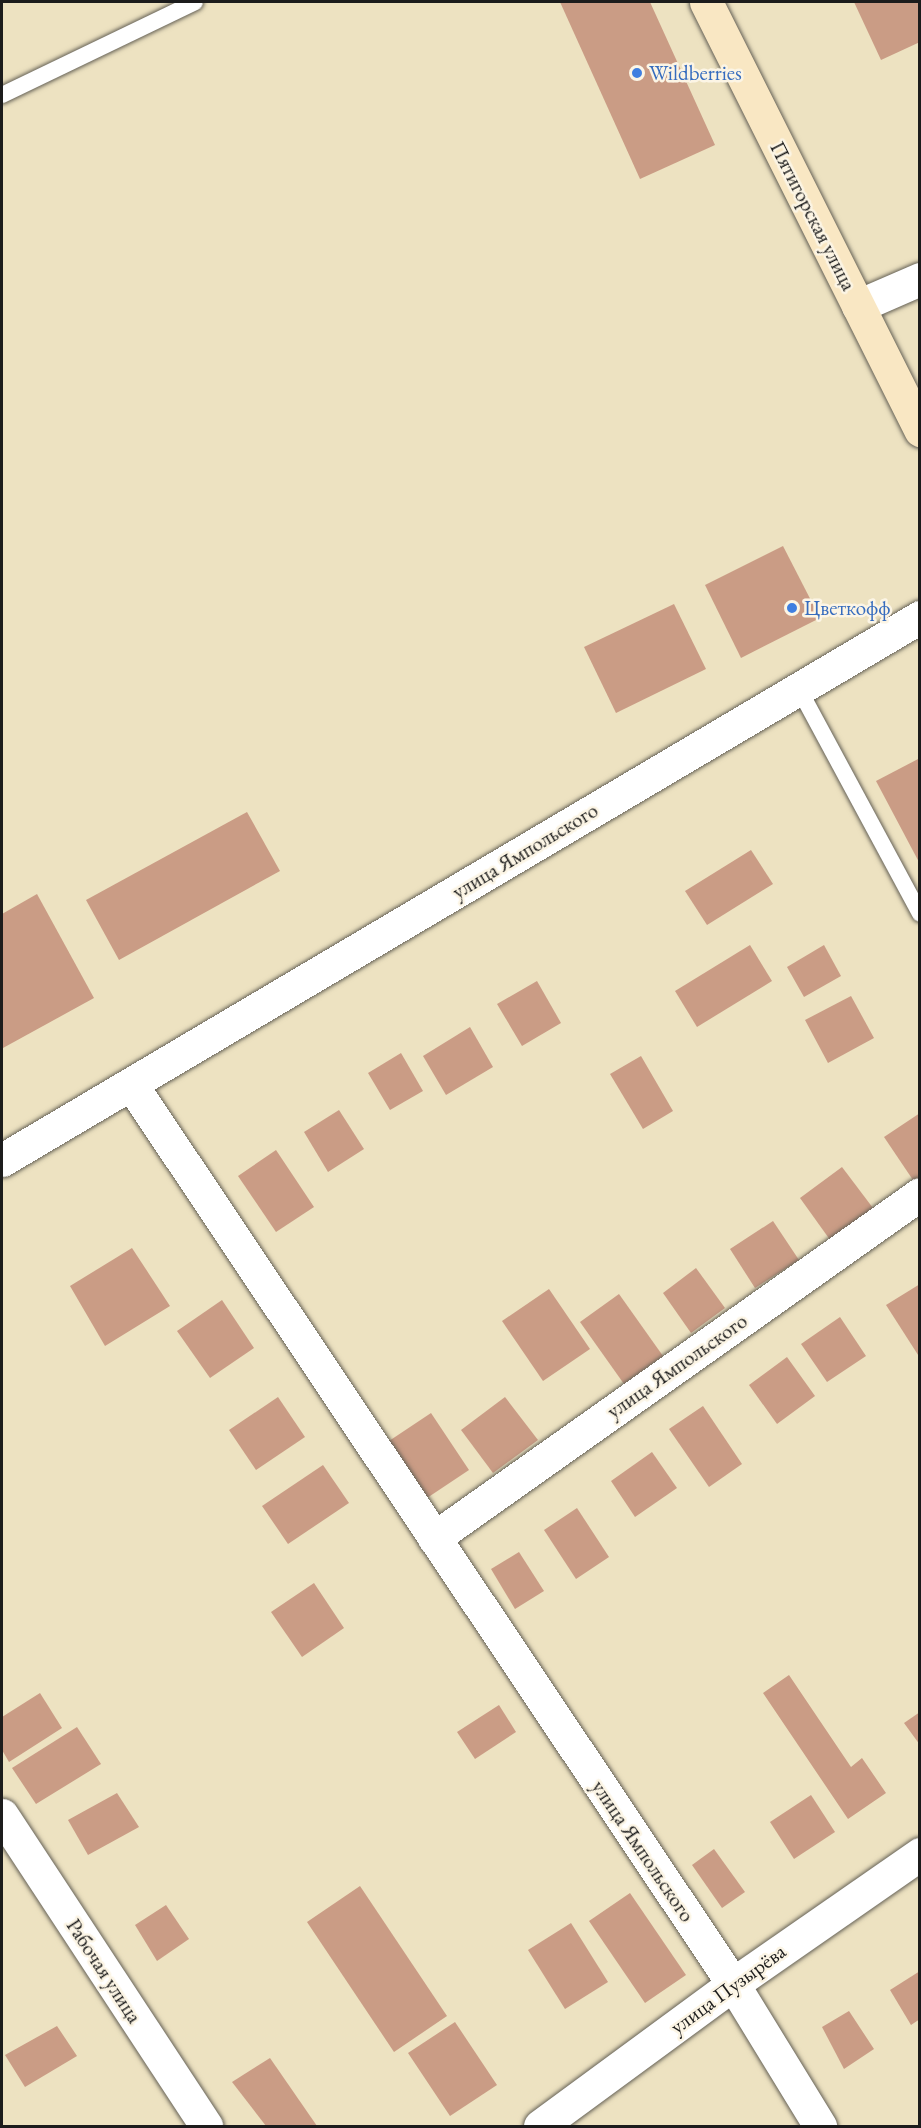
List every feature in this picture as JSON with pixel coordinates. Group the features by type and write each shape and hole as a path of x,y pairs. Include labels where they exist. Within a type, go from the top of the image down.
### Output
{"main road":[{"name":"Пятигорская улица","path":"706,2 920,430"}],"street":[{"path":"858,306 920,279"},
{"name":"улица Ямпольского","path":"2,1160 920,616"},
{"name":"улица Ямпольского","path":"131,1084 733,1984 820,2127"},
{"name":"улица Ямпольского","path":"434,1538 920,1194"},
{"name":"Рабочая улица","path":"2,1815 206,2127"},
{"name":"улица Пузырёва","path":"540,2127 733,1984 920,1854"}],"lane":[{"path":"2,95 195,2"},
{"path":"798,688 920,914"}],"building":[{"name":"Wildberries","path":"560,2 650,2 715,145 640,179"},
{"path":"854,2 920,2 920,42 881,60"},
{"path":"783,546 820,618 741,658 705,585"},
{"path":"674,604 706,669 616,713 584,647"},
{"path":"920,758 920,864 876,781"},
{"path":"247,812 280,871 119,960 86,900"},
{"path":"751,850 773,884 707,925 685,891"},
{"path":"37,894 94,998 3,1048 2,914"},
{"path":"750,945 772,981 697,1027 675,991"},
{"path":"824,945 841,976 804,997 787,967"},
{"path":"537,981 561,1023 522,1046 497,1004"},
{"path":"851,996 874,1038 828,1063 805,1020"},
{"path":"470,1027 493,1067 446,1095 423,1056"},
{"path":"401,1053 423,1091 390,1110 368,1073"},
{"path":"641,1056 673,1111 643,1129 610,1074"},
{"path":"339,1110 364,1149 328,1172 304,1132"},
{"path":"920,1113 920,1180 915,1183 884,1137"},
{"path":"276,1150 314,1207 276,1232 238,1176"},
{"path":"842,1167 876,1212 833,1244 800,1198"},
{"path":"773,1221 799,1260 755,1288 730,1249"},
{"path":"132,1248 170,1306 105,1346 70,1286"},
{"path":"696,1268 725,1308 691,1333 663,1293"},
{"path":"920,1284 920,1358 886,1305"},
{"path":"549,1289 590,1349 543,1381 502,1321"},
{"path":"619,1294 663,1356 624,1384 580,1322"},
{"path":"222,1300 254,1348 210,1378 177,1331"},
{"path":"840,1317 866,1356 827,1382 801,1344"},
{"path":"787,1357 815,1396 777,1424 749,1385"},
{"path":"278,1397 305,1437 256,1470 229,1430"},
{"path":"505,1397 538,1440 493,1473 461,1430"},
{"path":"703,1406 742,1464 709,1487 669,1429"},
{"path":"431,1413 469,1470 421,1502 383,1445"},
{"path":"652,1452 677,1488 635,1517 611,1481"},
{"path":"323,1465 349,1503 288,1544 262,1506"},
{"path":"577,1508 609,1557 576,1579 544,1530"},
{"path":"519,1552 544,1591 515,1609 491,1569"},
{"path":"314,1583 344,1628 302,1657 271,1612"},
{"path":"789,1675 851,1767 862,1758 886,1793 848,1819 763,1693"},
{"path":"40,1693 62,1728 9,1762 2,1750 2,1717"},
{"path":"499,1705 516,1732 475,1759 457,1732"},
{"path":"920,1712 920,1745 904,1723"},
{"path":"77,1727 101,1764 36,1804 12,1768"},
{"path":"117,1793 139,1827 88,1855 68,1820"},
{"path":"811,1795 835,1832 794,1859 770,1822"},
{"path":"714,1849 745,1892 722,1908 692,1865"},
{"path":"360,1886 447,2016 394,2052 307,1922"},
{"path":"630,1893 686,1975 645,2003 589,1921"},
{"path":"166,1905 189,1939 157,1961 135,1925"},
{"path":"571,1923 608,1982 565,2009 528,1950"},
{"path":"920,1971 920,2019 911,2025 890,1990"},
{"path":"849,2011 874,2049 844,2069 822,2027"},
{"path":"455,2022 497,2085 450,2116 408,2053"},
{"path":"57,2026 77,2056 25,2087 5,2055"},
{"path":"270,2058 317,2126 266,2126 232,2082"}],"place":[{"name":"Wildberries","path":"637,73"},
{"name":"Цветкофф","path":"792,608"}]}
